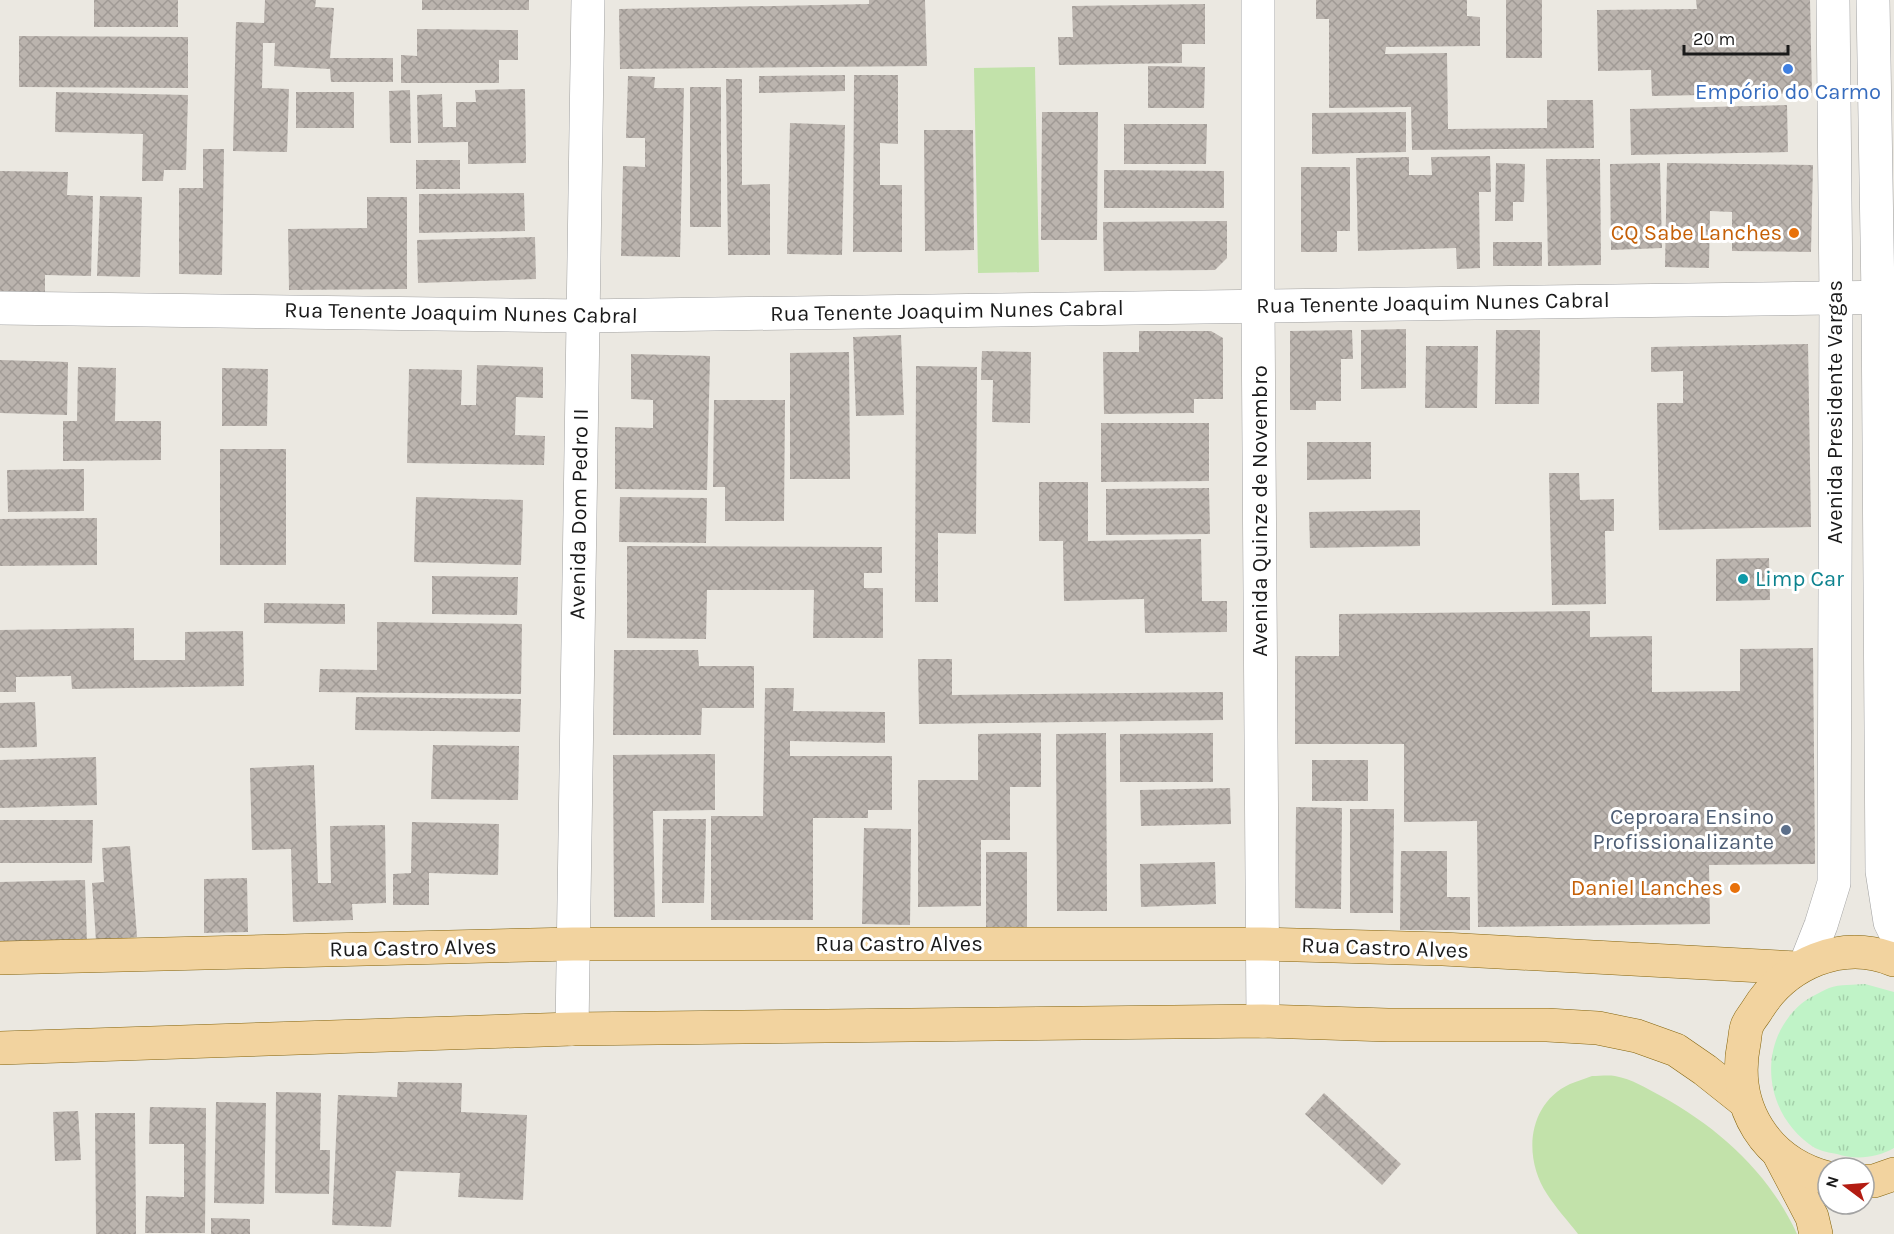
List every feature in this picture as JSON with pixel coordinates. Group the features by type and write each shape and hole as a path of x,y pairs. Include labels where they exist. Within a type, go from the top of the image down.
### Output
{"main road":[{"name":"Rua Castro Alves","path":"0,958 573,944 1263,944 1443,949 1801,965"},
{"path":"1816,1234 1812,1217 1779,1155 1758,1130 1744,1101 1740,1063 1748,1025 1768,992 1801,965 1832,954 1859,952 1886,956 1894,960"},
{"path":"0,1048 572,1029 1263,1021 1388,1025 1547,1025 1598,1028 1637,1036 1676,1050 1744,1101"},
{"path":"1779,1155 1808,1173 1816,1175"},
{"path":"1876,1180 1894,1174"}],"street":[{"name":"Avenida Dom Pedro II","path":"572,1029 588,0"},
{"name":"Avenida Quinze de Novembro","path":"1258,0 1263,1021"},
{"name":"Avenida Presidente Vargas","path":"1801,965 1821,926 1834,883 1836,297 1833,0"},
{"name":"Avenida Presidente Vargas","path":"1873,0 1886,297 1882,871 1890,922 1894,930"},
{"name":"Rua Tenente Joaquim Nunes Cabral","path":"0,308 582,316 1886,297"}],"green space":[{"path":"1035,67 1039,272 978,273 974,68"},
{"path":"1865,984 1894,992 1894,1148 1873,1156 1847,1156 1815,1148 1798,1134 1785,1118 1776,1099 1772,1079 1772,1059 1777,1039 1786,1020 1811,997 1829,988"},
{"path":"1592,1076 1621,1077 1661,1096 1703,1122 1757,1172 1772,1191 1797,1234 1578,1234 1539,1180 1532,1149 1533,1133 1537,1118 1556,1093 1570,1084"}],"building":[{"path":"94,0 178,0 178,27 94,27"},
{"path":"265,0 316,0 315,7 334,8 330,58 393,58 393,82 331,82 330,69 274,66 275,43 263,43 262,88 289,89 287,152 233,151 236,22 264,23"},
{"path":"422,0 529,0 529,10 422,10"},
{"path":"869,0 925,0 927,66 620,69 619,9 869,4"},
{"path":"1316,0 1467,0 1467,16 1480,17 1480,46 1386,47 1385,54 1447,53 1448,129 1547,128 1547,100 1593,100 1594,148 1412,150 1411,107 1329,108 1329,19 1316,19"},
{"path":"1506,0 1542,0 1542,58 1506,58"},
{"path":"1696,0 1810,0 1812,93 1652,96 1651,70 1598,71 1597,10 1697,9"},
{"path":"1205,4 1205,44 1182,44 1182,63 1059,65 1058,37 1073,37 1072,6"},
{"path":"417,29 518,30 518,60 499,60 499,83 401,83 401,55 417,56"},
{"path":"19,36 188,37 188,88 19,87"},
{"path":"1148,66 1205,67 1204,108 1148,108"},
{"path":"845,75 845,91 759,93 759,76"},
{"path":"854,75 898,75 898,144 880,143 880,185 902,185 902,252 853,252"},
{"path":"628,76 655,77 654,88 684,88 680,257 621,256 623,166 645,167 645,138 626,138"},
{"path":"726,79 742,79 742,185 770,184 770,255 728,255"},
{"path":"690,87 721,87 721,227 690,227"},
{"path":"525,89 526,163 468,164 468,142 418,143 417,95 442,94 443,127 456,127 456,102 476,102 475,90"},
{"path":"410,90 411,143 390,143 389,91"},
{"path":"56,92 188,95 186,170 164,170 163,181 142,181 143,134 55,132"},
{"path":"296,92 354,92 354,128 296,128"},
{"path":"1787,105 1788,152 1631,155 1630,109"},
{"path":"1042,112 1098,112 1097,240 1041,240"},
{"path":"1406,112 1406,152 1312,154 1312,113"},
{"path":"790,123 845,125 842,255 787,254"},
{"path":"1124,124 1207,124 1206,164 1124,164"},
{"path":"924,130 973,130 974,250 925,251"},
{"path":"203,149 224,149 222,275 179,274 179,188 203,188"},
{"path":"1490,156 1491,192 1479,192 1480,268 1457,269 1456,248 1358,251 1356,158 1409,157 1409,175 1432,175 1431,157"},
{"path":"1546,159 1600,159 1601,265 1548,266"},
{"path":"416,160 460,160 460,189 416,189"},
{"path":"1496,163 1525,164 1524,202 1513,202 1513,221 1495,221"},
{"path":"1660,163 1662,248 1611,250 1610,164"},
{"path":"1667,163 1813,165 1811,252 1732,251 1732,212 1710,211 1709,268 1665,267"},
{"path":"1301,167 1350,167 1350,231 1337,231 1337,252 1301,252"},
{"path":"1104,170 1224,171 1224,208 1104,208"},
{"path":"0,171 68,172 67,195 93,196 91,276 45,275 45,294 0,293"},
{"path":"524,193 525,231 419,233 419,194"},
{"path":"100,196 142,197 140,277 97,276"},
{"path":"367,197 407,197 407,289 289,290 288,229 367,228"},
{"path":"1227,221 1227,258 1215,270 1104,271 1103,222"},
{"path":"535,237 536,279 418,283 417,240"},
{"path":"1493,242 1542,242 1542,266 1493,266"},
{"path":"1406,329 1406,388 1361,389 1361,330"},
{"path":"1352,330 1353,359 1341,359 1341,401 1316,401 1316,410 1290,410 1290,331"},
{"path":"1496,330 1540,330 1539,404 1495,404"},
{"path":"1139,331 1211,331 1223,338 1223,399 1194,399 1194,413 1104,414 1103,352 1139,352"},
{"path":"901,335 904,415 856,416 853,337"},
{"path":"1808,344 1811,527 1659,530 1657,403 1683,403 1683,371 1651,372 1651,347"},
{"path":"1426,346 1478,346 1477,408 1425,408"},
{"path":"982,351 1031,352 1030,423 992,422 993,380 981,380"},
{"path":"849,352 850,479 790,479 790,353"},
{"path":"631,354 710,356 707,490 615,489 615,427 653,428 653,400 631,399"},
{"path":"0,360 68,362 67,415 0,413"},
{"path":"477,365 543,367 543,398 516,397 515,435 545,436 544,465 407,463 409,369 462,370 461,405 476,405"},
{"path":"916,366 977,367 976,534 938,533 938,602 915,602"},
{"path":"78,367 116,368 115,421 161,421 161,460 63,461 63,421 77,421"},
{"path":"222,368 268,369 267,426 222,426"},
{"path":"714,400 785,400 784,521 725,521 725,487 713,487"},
{"path":"1101,423 1209,423 1209,481 1101,482"},
{"path":"1307,442 1371,442 1371,479 1307,480"},
{"path":"220,449 286,449 286,565 220,565"},
{"path":"84,469 84,511 8,512 7,470"},
{"path":"1549,473 1579,473 1580,500 1614,499 1614,531 1605,531 1606,604 1552,605"},
{"path":"1039,482 1088,482 1088,541 1201,539 1202,601 1227,601 1227,632 1145,633 1144,599 1064,601 1063,541 1039,541"},
{"path":"1209,488 1210,534 1106,535 1106,489"},
{"path":"416,497 523,500 521,565 414,562"},
{"path":"620,497 707,498 706,543 619,542"},
{"path":"1420,510 1420,546 1310,548 1309,512"},
{"path":"97,518 97,565 0,566 0,519"},
{"path":"627,546 882,547 882,573 864,573 864,588 883,588 883,638 813,638 814,590 707,590 706,639 627,638"},
{"name":"Limp Car","path":"1769,558 1770,600 1716,601 1716,559"},
{"path":"432,576 518,577 517,615 432,614"},
{"path":"264,603 345,604 345,624 264,623"},
{"path":"1590,611 1590,637 1652,636 1652,692 1740,691 1740,649 1813,648 1815,864 1709,865 1710,924 1478,927 1477,821 1404,822 1404,744 1295,744 1295,656 1339,656 1339,614"},
{"path":"377,622 522,624 521,694 319,692 320,669 377,670"},
{"path":"134,628 134,660 185,660 185,632 243,631 244,686 72,689 71,676 16,677 16,692 0,692 0,630"},
{"path":"614,650 698,650 699,666 754,666 754,708 702,708 701,735 613,735"},
{"path":"918,659 952,659 952,695 1223,692 1223,720 919,724"},
{"path":"765,688 794,688 793,711 885,712 885,743 790,741 790,756 892,756 892,810 868,810 868,818 813,818 813,920 711,920 711,816 763,816"},
{"path":"356,697 521,699 520,732 355,730"},
{"path":"35,702 37,747 0,748 0,703"},
{"path":"1041,733 1041,787 1010,787 1010,840 981,840 981,906 918,907 918,780 978,780 978,734"},
{"path":"1106,733 1107,911 1057,911 1056,734"},
{"path":"1213,733 1213,782 1120,782 1120,734"},
{"path":"433,745 519,746 518,800 431,799"},
{"path":"715,754 715,810 653,811 655,917 614,917 613,755"},
{"path":"96,757 97,805 0,808 0,760"},
{"path":"1312,760 1368,760 1368,801 1312,801"},
{"path":"314,765 318,883 331,883 330,826 385,825 386,903 352,904 353,920 293,922 291,849 252,850 250,768"},
{"path":"1230,788 1231,824 1141,826 1140,790"},
{"path":"1296,807 1342,808 1341,909 1295,908"},
{"path":"1350,809 1394,809 1393,913 1350,913"},
{"path":"663,819 706,819 704,903 662,903"},
{"path":"0,820 93,820 92,863 0,863"},
{"path":"412,822 499,824 498,875 429,873 429,905 393,905 393,874 411,873"},
{"path":"864,828 911,829 910,925 862,924"},
{"path":"130,846 137,937 96,941 92,883 104,882 102,848"},
{"path":"1401,851 1447,851 1447,897 1470,897 1470,930 1400,930"},
{"path":"986,852 1027,852 1027,938 986,937"},
{"path":"1215,862 1216,904 1141,907 1140,864"},
{"path":"247,878 248,932 204,933 204,879"},
{"path":"85,880 87,944 0,947 0,882"},
{"path":"398,1082 462,1083 461,1112 527,1115 523,1200 458,1197 460,1173 396,1171 391,1227 332,1225 338,1095 397,1097"},
{"path":"276,1092 321,1093 320,1150 330,1150 329,1194 275,1193"},
{"path":"1324,1093 1401,1164 1382,1185 1305,1114"},
{"path":"216,1102 266,1103 264,1204 214,1203"},
{"path":"150,1107 206,1108 205,1233 145,1233 146,1196 184,1197 184,1144 149,1144"},
{"path":"78,1111 81,1160 55,1161 53,1112"},
{"path":"95,1113 135,1113 136,1234 96,1234"},
{"path":"211,1218 250,1219 250,1234 211,1234"}],"place":[{"name":"Empório do Carmo","path":"1788,69"},
{"name":"CQ Sabe Lanches","path":"1794,233"},
{"name":"Limp Car","path":"1743,579"},
{"name":"Ceproara Ensino Profissionalizante","path":"1786,830"},
{"name":"Daniel Lanches","path":"1735,888"}]}
